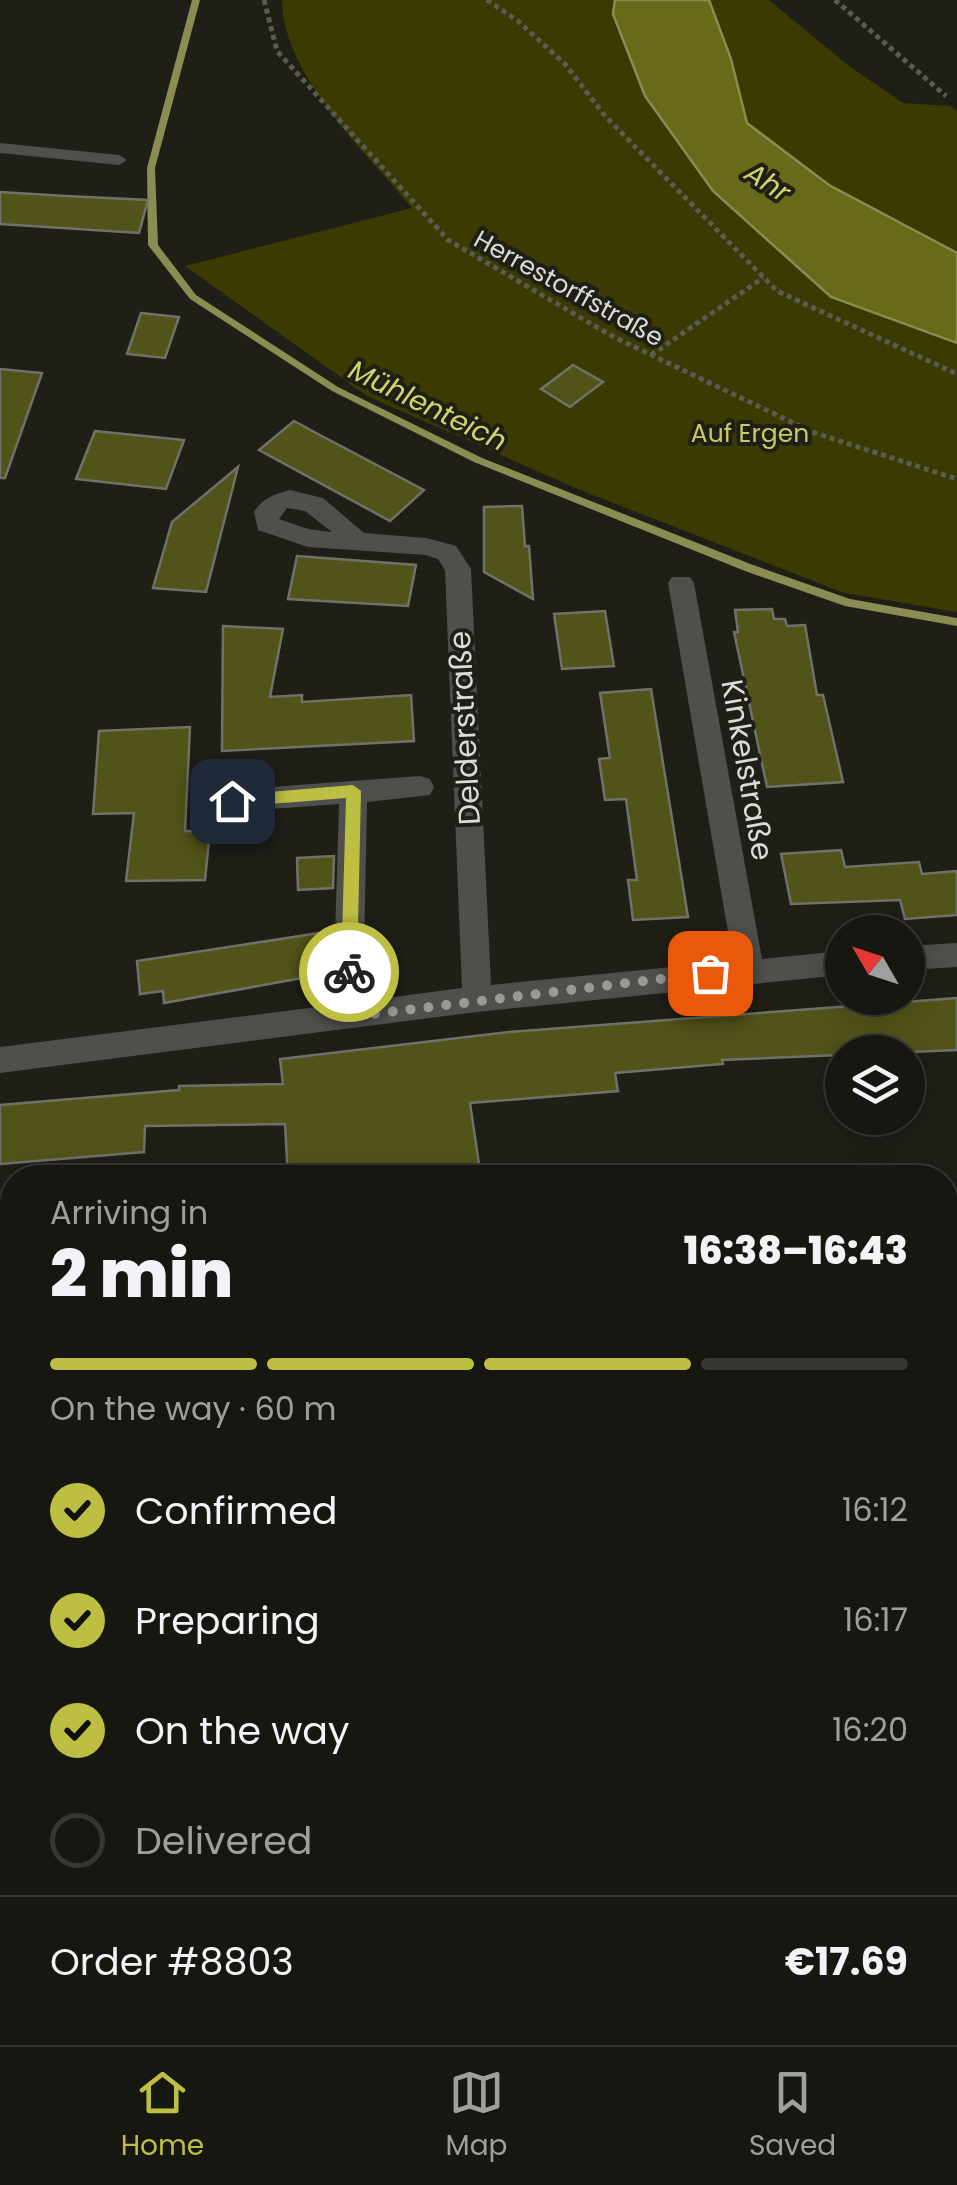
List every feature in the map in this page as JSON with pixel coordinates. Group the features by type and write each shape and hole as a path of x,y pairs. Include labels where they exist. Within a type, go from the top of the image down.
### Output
{"street":[{"name":"Delderstraße","path":"357,542 431,546 447,552 458,569 477,998"},
{"name":"Kinkelstraße","path":"681,582 749,969"},
{"path":"232,801 420,787"},
{"path":"348,1017 353,791"},
{"path":"925,957 957,955"},
{"path":"0,1060 477,998 825,963"}],"lane":[{"path":"0,148 118,160"}],"path":[{"name":"Herrestorffstraße","path":"264,0 277,51 448,240 652,356 812,432 957,479"},
{"path":"487,0 518,21 566,64 605,116 777,291 957,374"},
{"path":"836,0 946,96"},
{"path":"652,356 764,278"}],"green space":[{"name":"Auf Ergen","path":"282,0 615,0 613,14 645,96 713,192 831,297 957,343 957,612 844,593 580,490 367,396 185,266 412,208 351,138 311,84 296,57"},
{"path":"709,0 769,0 849,66 903,103 950,106 957,111 957,253 829,185 747,123 731,59"}],"water":[{"name":"Ahr","path":"615,0 709,0 731,59 747,123 829,185 957,253 957,343 831,297 713,191 645,96 613,14"}],"building":[{"path":"0,192 148,200 139,233 0,224"},
{"path":"141,313 179,317 165,358 127,354"},
{"path":"573,365 603,382 570,407 541,389"},
{"path":"0,369 42,373 5,478 0,478"},
{"path":"294,421 424,490 390,521 259,450"},
{"path":"95,431 184,440 166,489 76,479"},
{"path":"238,467 206,592 153,588 172,522"},
{"path":"522,506 533,599 484,572 484,507"},
{"path":"297,556 416,565 408,606 288,599"},
{"path":"772,609 774,619 785,619 787,626 805,625 817,695 823,695 843,782 767,787 734,632 738,632 735,610"},
{"path":"605,611 614,666 562,669 554,614"},
{"path":"223,626 283,629 270,697 302,695 302,702 411,695 414,741 222,751"},
{"path":"651,689 688,917 633,920 628,880 637,880 626,799 605,800 599,759 610,758 600,693"},
{"path":"190,727 185,831 210,831 205,880 126,881 134,813 93,814 99,731"},
{"path":"841,850 845,867 919,862 922,874 957,871 957,915 904,915 900,900 791,904 781,854"},
{"path":"334,856 333,888 298,890 297,858"},
{"path":"326,932 330,973 164,1003 163,991 140,994 137,961"},
{"path":"957,998 957,1050 925,1051 925,1035 825,1035 825,1056 722,1060 723,1064 615,1073 618,1091 470,1103 479,1165 287,1165 285,1124 145,1126 144,1152 0,1164 0,1105 179,1090 179,1086 283,1084 280,1059 509,1032 825,1008 825,1015 925,1015 925,1000"}],"waterway":[{"name":"Mühlenteich","path":"196,0 151,168 153,245 193,297 335,389 478,460 749,568 849,603 957,622"}],"way so far":[{"path":"349,972 348,1017 477,998 710,973"}],"route":[{"path":"232,801 353,791 349,972"}]}
